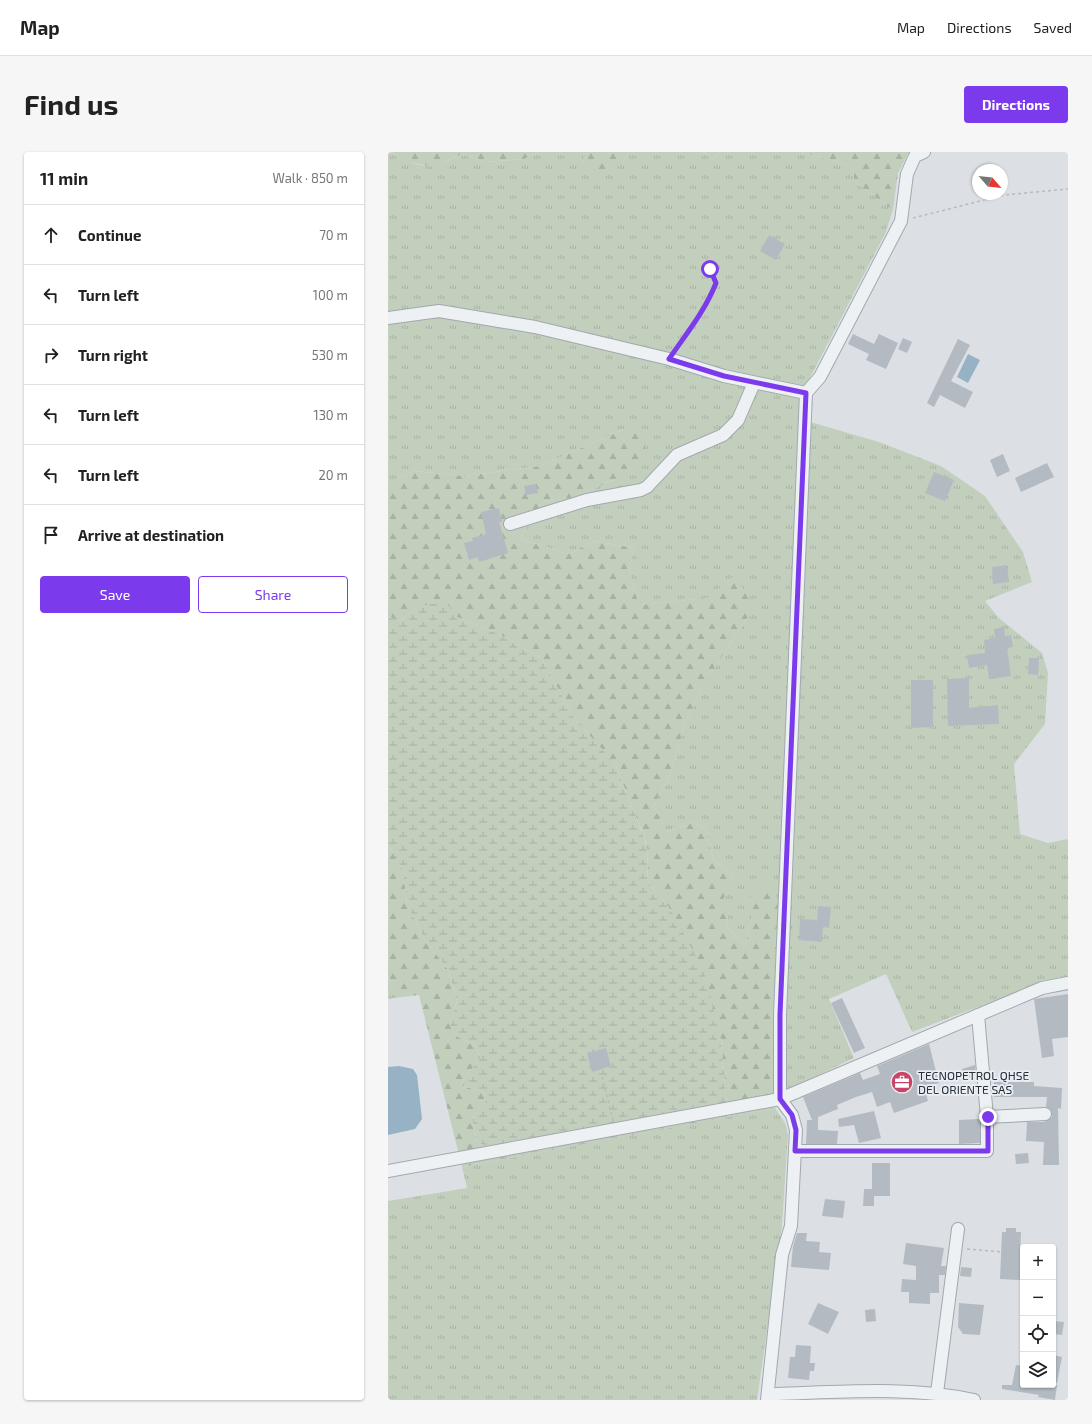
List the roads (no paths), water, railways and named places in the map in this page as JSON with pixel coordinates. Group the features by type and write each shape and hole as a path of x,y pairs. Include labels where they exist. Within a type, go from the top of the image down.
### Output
{"street":[{"path":"924,152 915,156 907,174 901,221 820,377 806,393 780,1015 780,1099 792,1115 796,1130 791,1226 782,1255 769,1379 771,1398 891,1391 937,1393 974,1400"},
{"path":"388,318 439,311 535,326 669,359 724,376 806,393"},
{"path":"510,524 587,500 641,490 647,487 677,455 723,435 732,428 738,420 754,383"},
{"path":"388,1171 780,1099 1042,988 1068,983"},
{"path":"795,1151 988,1151 988,1117 978,1015"},
{"path":"988,1117 1046,1114"},
{"path":"937,1393 958,1229"}],"water":[{"path":"968,354 980,360 968,383 957,377"},
{"path":"399,1066 413,1069 417,1075 422,1119 415,1129 388,1135 388,1067"}],"place":[{"name":"TECNOPETROL QHSE DEL ORIENTE SAS","path":"902,1082"}]}
